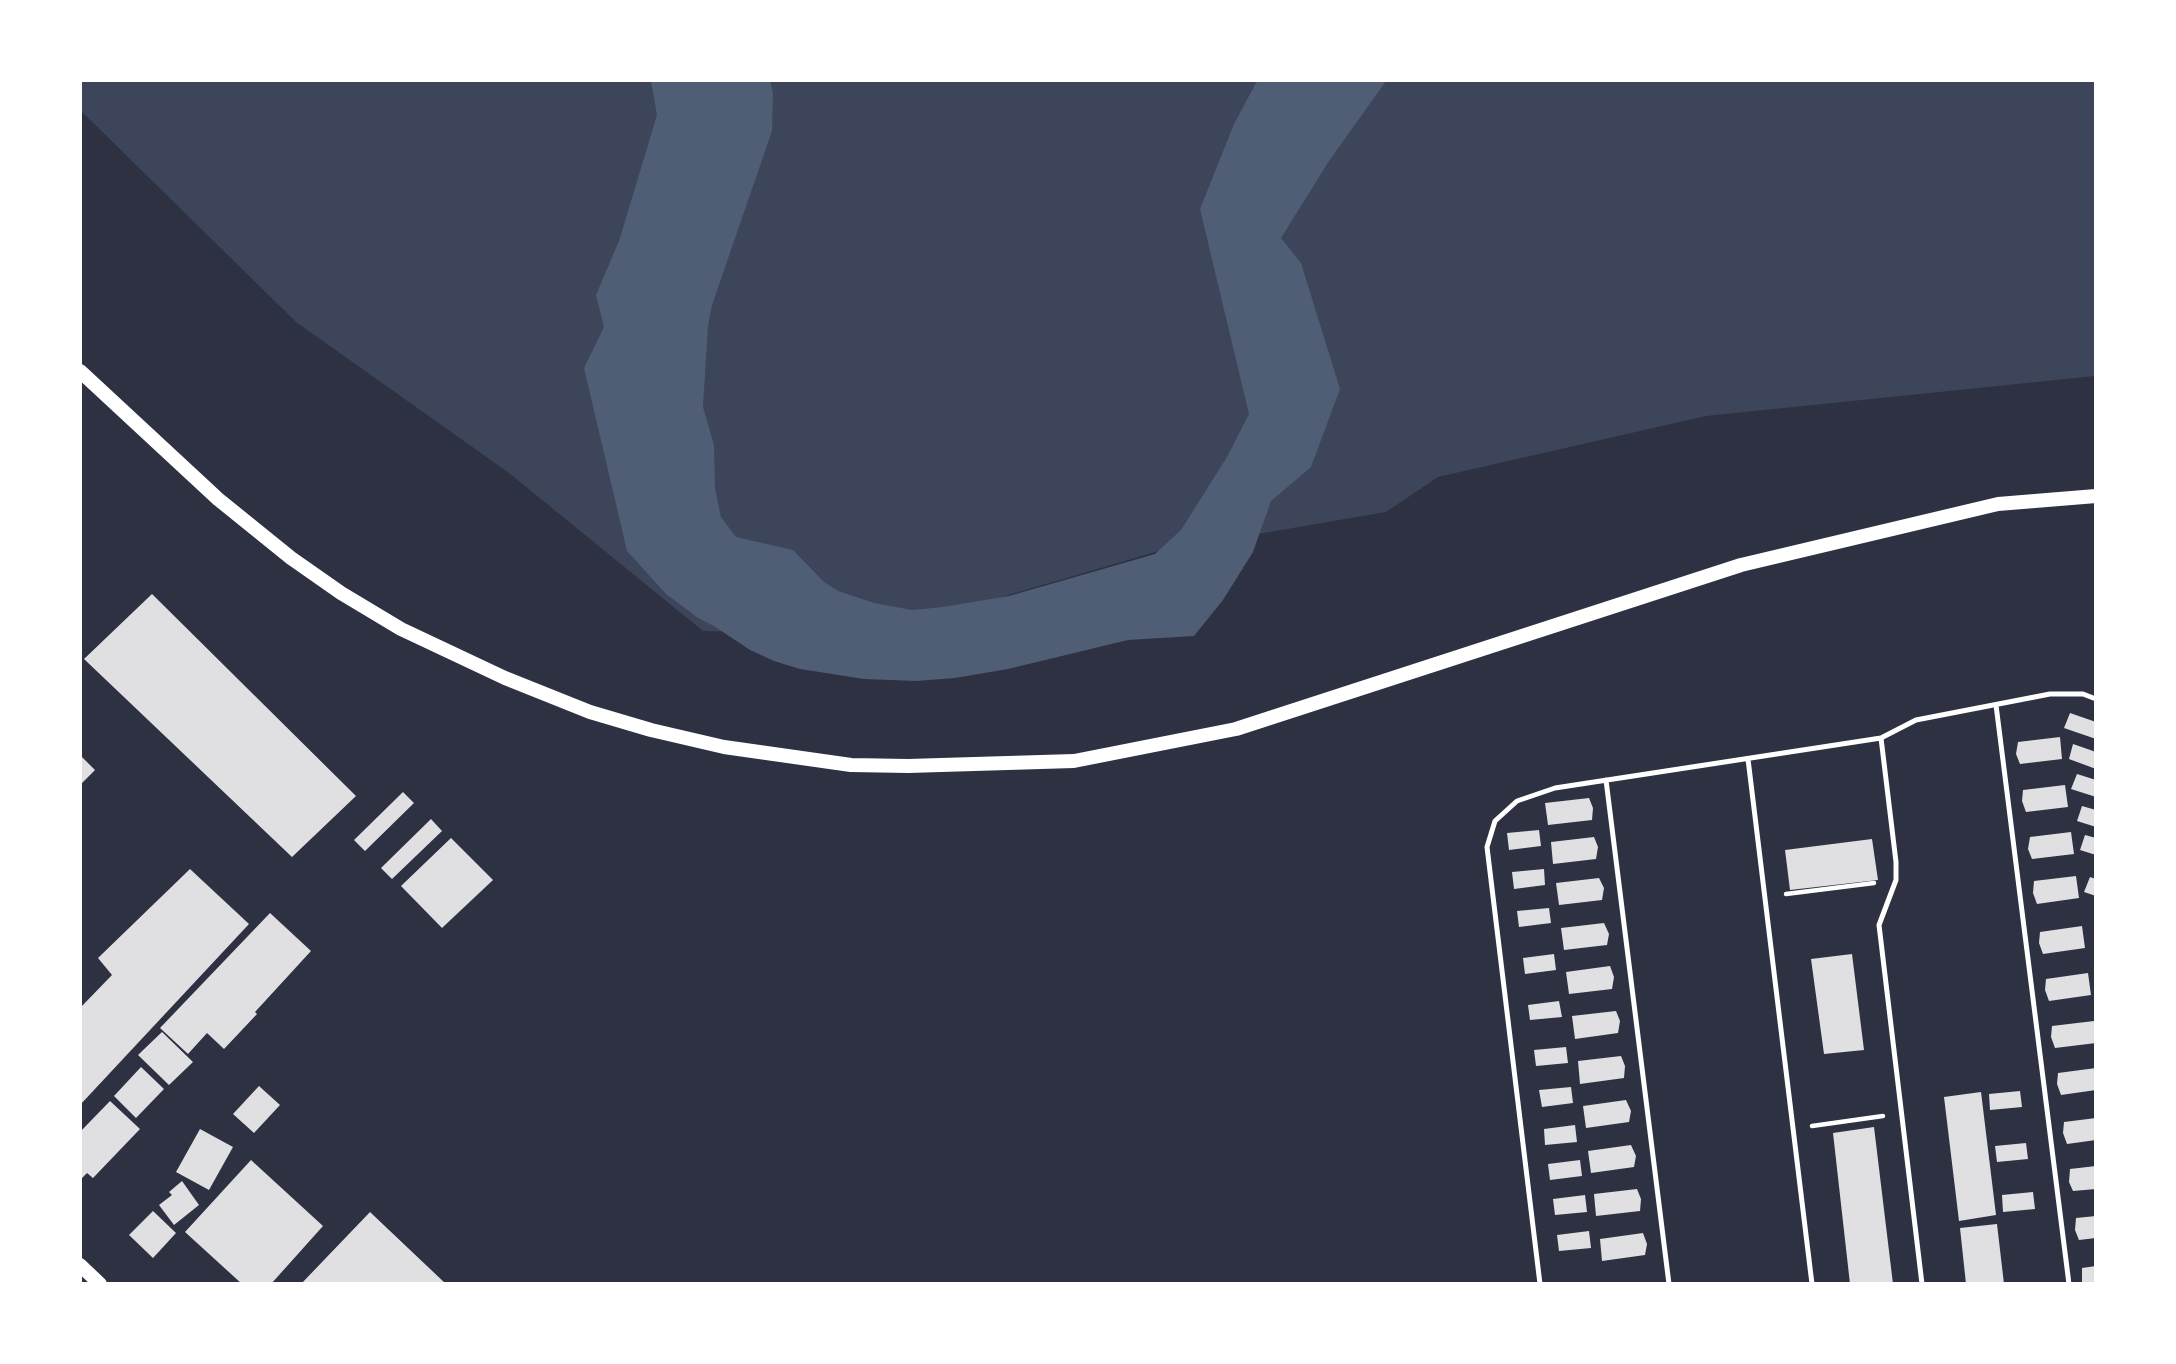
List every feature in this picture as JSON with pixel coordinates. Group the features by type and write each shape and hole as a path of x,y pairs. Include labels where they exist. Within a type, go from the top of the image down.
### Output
{"main road":[{"path":"80,371 218,499 291,558 341,593 401,629 505,678 590,712 724,747 851,765 1074,761 1236,729 1741,565 1998,504 2095,496"},
{"path":"80,1265 100,1283"}],"lane":[{"path":"1540,1283 1487,847 1495,821 1517,802 1555,788 1881,738 1916,720 2050,694 2083,694 2095,699"},
{"path":"1996,705 2069,1283"},
{"path":"1881,738 1896,880 1879,925 1922,1283"},
{"path":"1748,759 1812,1283"},
{"path":"1606,780 1669,1283"}],"path":[{"path":"1765,897 1896,880"},
{"path":"1793,1129 1901,1114"}],"shaded area":[{"path":"81,80 2095,81 2095,376 1706,416 1438,477 1386,512 1159,551 995,599 981,636 703,631 509,473 296,322 81,111"},
{"path":"651,81 770,81 773,93 772,131 712,305 708,326 703,407 714,445 715,488 721,517 736,537 793,550 824,582 838,591 874,603 912,610 1009,596 1155,554 1181,530 1227,457 1249,414 1200,209 1234,124 1257,81 1386,81 1329,161 1281,238 1301,263 1340,389 1311,467 1271,501 1253,552 1223,600 1194,636 1128,640 1008,669 955,678 916,681 864,679 800,669 774,661 750,650 698,618 666,594 627,551 584,368 604,327 596,295 619,241 657,115"}],"building":[{"path":"152,594 356,796 292,857 84,659"},
{"path":"2070,713 2096,722 2096,739 2064,728"},
{"path":"2060,737 2062,759 2020,764 2016,754 2018,742"},
{"path":"2073,744 2096,752 2096,769 2069,759"},
{"path":"80,755 95,770 80,785"},
{"path":"2077,774 2096,780 2096,797 2071,789"},
{"path":"2065,785 2068,807 2026,812 2022,801 2023,790"},
{"path":"403,792 414,803 365,851 354,840"},
{"path":"1589,798 1593,808 1592,820 1548,825 1545,803"},
{"path":"2082,806 2096,810 2096,827 2077,821"},
{"path":"431,819 442,831 392,879 381,868"},
{"path":"1539,830 1541,846 1509,850 1507,833"},
{"path":"2071,832 2074,854 2032,859 2028,849 2030,837"},
{"path":"2085,835 2096,838 2096,855 2080,850"},
{"path":"1594,837 1598,847 1596,859 1553,864 1551,842"},
{"path":"451,838 493,880 442,928 401,886"},
{"path":"1872,839 1878,880 1790,890 1785,850"},
{"path":"190,869 249,924 80,1105 80,1008 112,975 98,958"},
{"path":"1544,869 1545,885 1514,889 1512,872"},
{"path":"2076,876 2079,898 2037,904 2033,893 2034,881"},
{"path":"2090,877 2096,879 2096,896 2084,892"},
{"path":"1599,878 1604,888 1602,900 1559,905 1556,883"},
{"path":"1549,908 1551,923 1519,927 1517,911"},
{"path":"270,913 311,951 224,1049 207,1033 188,1054 160,1028"},
{"path":"1604,923 1609,934 1607,945 1564,950 1561,928"},
{"path":"2082,926 2085,948 2043,954 2039,943 2040,932"},
{"path":"1554,954 1556,970 1525,974 1523,958"},
{"path":"1852,954 1864,1050 1824,1054 1811,959"},
{"path":"1610,966 1614,977 1612,989 1569,994 1566,972"},
{"path":"2088,973 2091,995 2049,1001 2045,990 2046,979"},
{"path":"1559,1001 1562,1017 1530,1020 1528,1005"},
{"path":"1616,1011 1620,1021 1618,1033 1575,1039 1572,1016"},
{"path":"2094,1021 2096,1043 2055,1048 2051,1037 2052,1026"},
{"path":"162,1032 193,1062 169,1085 138,1055"},
{"path":"1566,1047 1568,1063 1536,1066 1534,1050"},
{"path":"1621,1056 1625,1066 1624,1078 1580,1084 1578,1061"},
{"path":"141,1067 164,1089 136,1118 114,1096"},
{"path":"2096,1068 2096,1090 2061,1095 2057,1084 2058,1073"},
{"path":"259,1086 280,1105 254,1133 233,1114"},
{"path":"1571,1087 1573,1103 1542,1107 1539,1090"},
{"path":"2020,1091 2022,1107 1990,1110 1989,1094"},
{"path":"1981,1092 1996,1215 1959,1221 1944,1097"},
{"path":"1626,1100 1631,1111 1629,1122 1586,1128 1583,1106"},
{"path":"110,1101 140,1129 93,1178 87,1173 80,1180 80,1132"},
{"path":"2096,1118 2096,1140 2067,1144 2063,1133 2064,1122"},
{"path":"1575,1125 1577,1142 1545,1145 1544,1129"},
{"path":"1874,1127 1893,1284 1850,1284 1833,1133"},
{"path":"200,1129 233,1147 209,1190 176,1172"},
{"path":"2026,1143 2028,1159 1997,1162 1995,1146"},
{"path":"1631,1145 1636,1156 1634,1167 1591,1173 1588,1151"},
{"path":"251,1160 323,1226 271,1284 242,1284 185,1232"},
{"path":"1580,1160 1582,1176 1550,1180 1548,1164"},
{"path":"2096,1166 2096,1189 2073,1191 2069,1182 2070,1169"},
{"path":"182,1181 199,1205 174,1225 159,1205 172,1195 169,1192"},
{"path":"1637,1189 1641,1199 1640,1211 1596,1216 1594,1194"},
{"path":"2033,1192 2035,1209 2003,1212 2002,1195"},
{"path":"1585,1195 1587,1212 1555,1215 1553,1199"},
{"path":"153,1211 176,1233 153,1258 129,1235"},
{"path":"370,1212 446,1284 301,1284"},
{"path":"2096,1216 2096,1238 2079,1240 2075,1230 2076,1218"},
{"path":"1997,1224 2004,1284 1966,1284 1960,1228"},
{"path":"1589,1231 1591,1248 1559,1251 1557,1235"},
{"path":"1643,1233 1647,1244 1645,1255 1602,1261 1600,1239"},
{"path":"2096,1266 2096,1284 2082,1284 2082,1268"}]}
